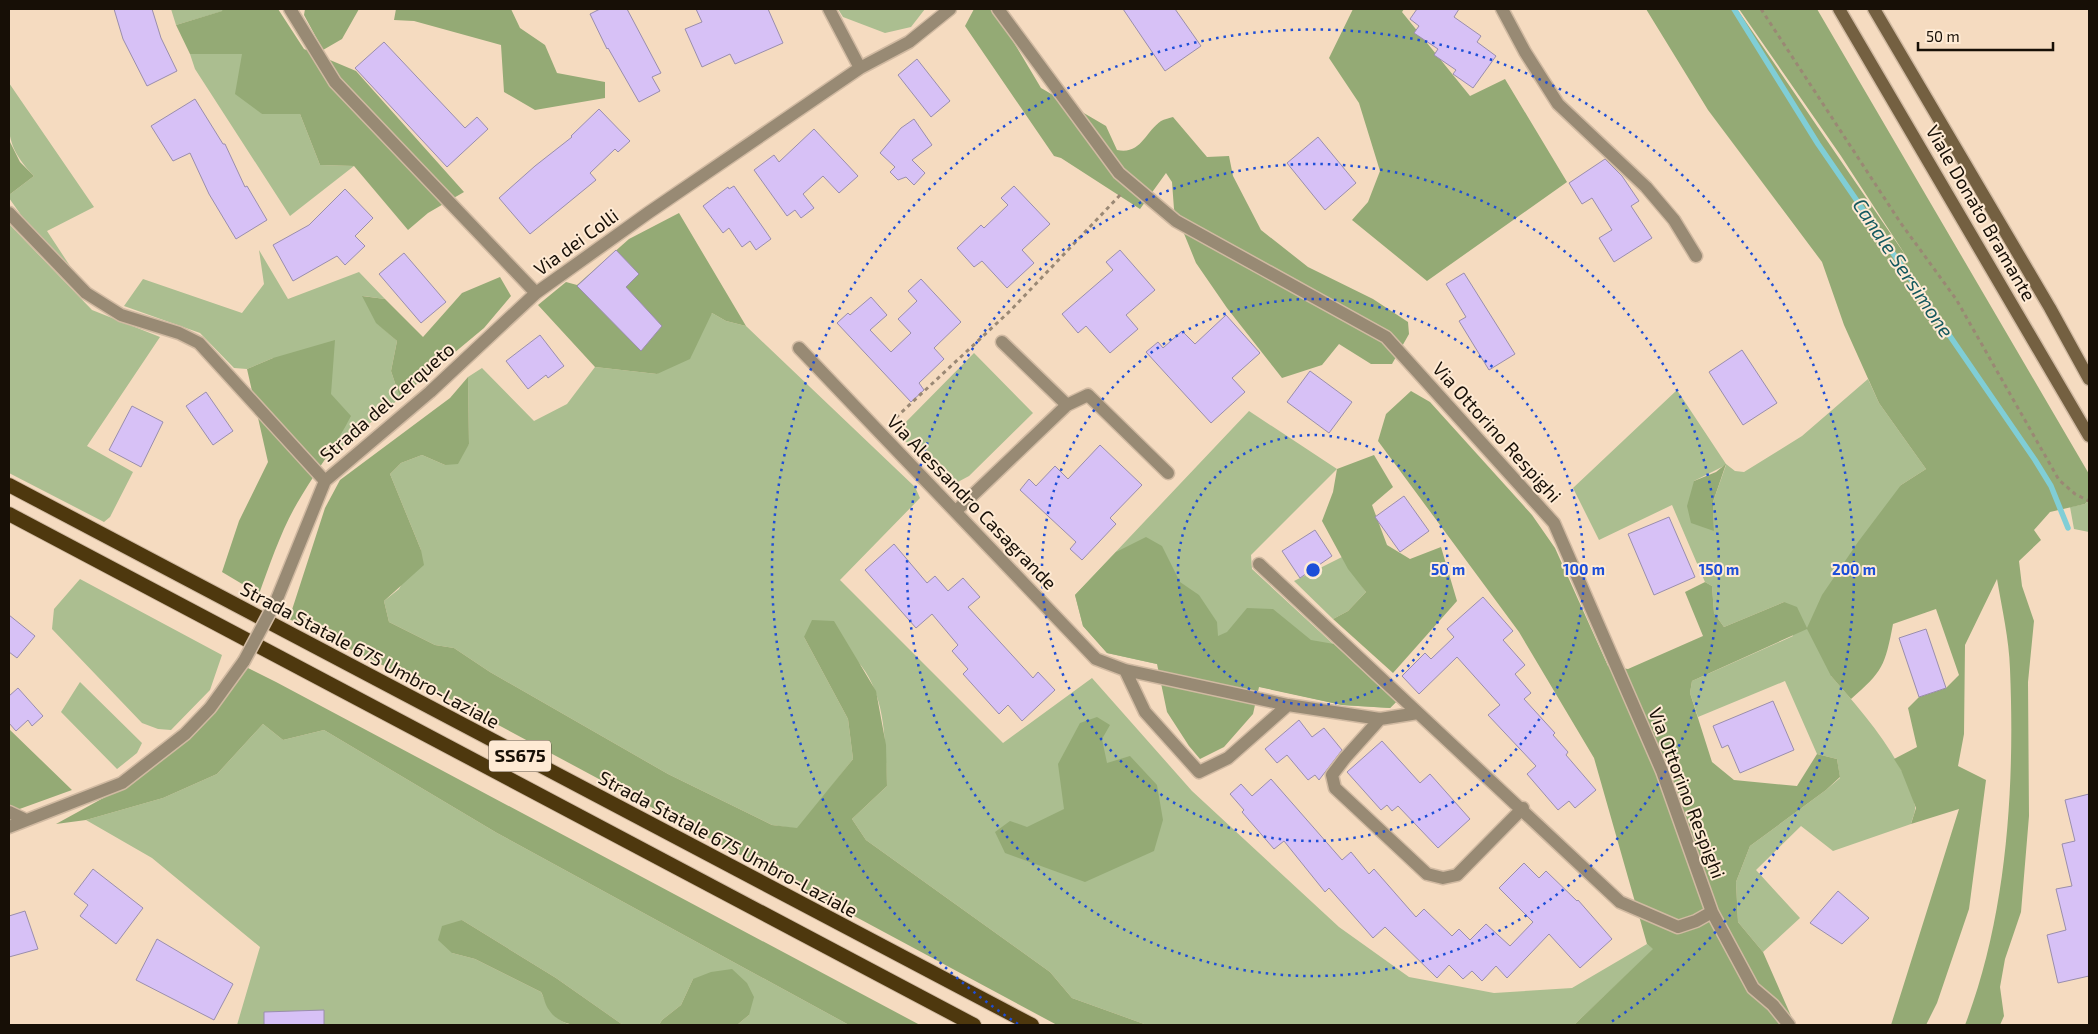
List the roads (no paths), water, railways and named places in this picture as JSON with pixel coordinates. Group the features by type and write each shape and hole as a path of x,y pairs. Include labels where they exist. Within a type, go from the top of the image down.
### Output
{"highway":[{"name":"Strada Statale 675 Umbro-Laziale","path":"9,485 1032,1025"},
{"name":"SS675","path":"9,514 974,1025"}],"main road":[{"name":"Viale Donato Bramante","path":"1839,9 2089,436"},
{"name":"Viale Donato Bramante","path":"1874,9 2050,308 2089,379"}],"street":[{"name":"Via dei Colli","path":"290,9 335,82 536,294 648,213 860,68 909,42 950,9"},
{"path":"829,9 860,68"},
{"name":"Via Ottorino Respighi","path":"998,9 1119,172 1176,221 1386,337 1554,523 1662,772 1712,912 1753,988 1773,1005 1789,1025"},
{"path":"1502,9 1525,52 1558,104 1646,187 1674,220 1696,256"},
{"path":"9,212 86,293 121,315 179,333 199,343 325,481"},
{"name":"Strada del Cerqueto","path":"9,827 122,783 186,734 210,708 244,660 277,600 325,481 430,392 536,294"},
{"path":"1002,342 1066,405"},
{"name":"Via Alessandro Casagrande","path":"799,348 1096,659 1125,670 1288,705 1380,719 1418,713"},
{"path":"956,511 1066,405 1088,395 1168,473"},
{"path":"1259,564 1418,713 1523,808 1620,902 1678,927 1696,921 1712,912"},
{"path":"1125,670 1145,712 1198,772 1228,758 1288,705"},
{"path":"1380,719 1344,758 1332,776 1335,788 1427,874 1443,878 1458,875 1523,808"},
{"path":"9,812 26,820"},
{"name":"Strada del Cerqueto","path":"9,836 26,820"}],"waterway":[{"name":"Canale Sersimone","path":"1734,9 1818,144 2035,460 2051,486 2068,528"}]}
